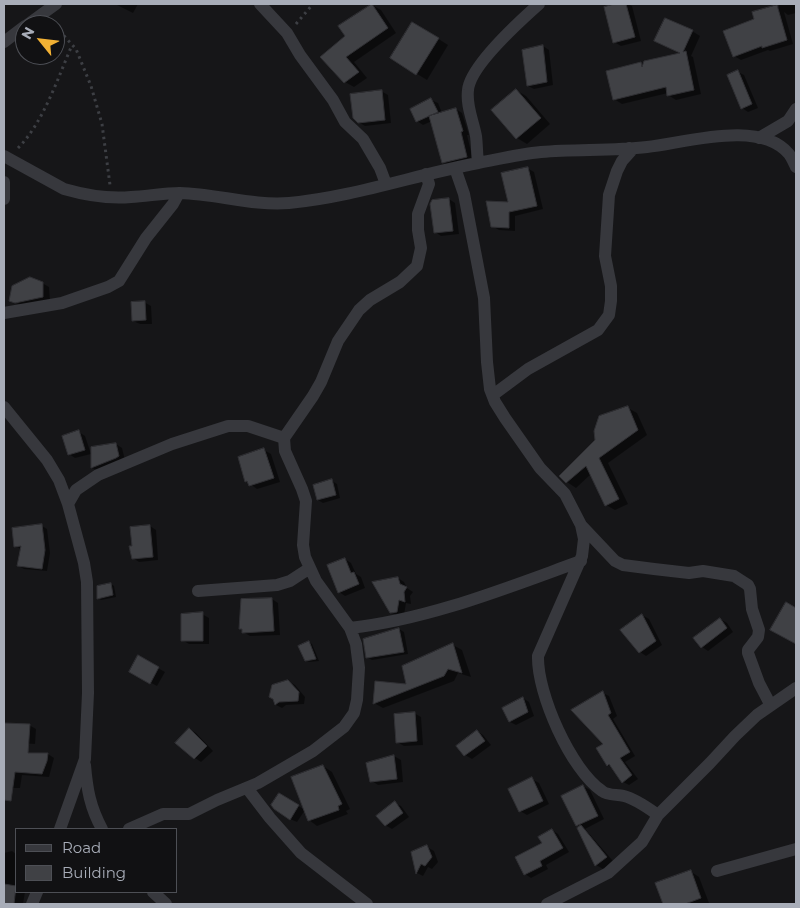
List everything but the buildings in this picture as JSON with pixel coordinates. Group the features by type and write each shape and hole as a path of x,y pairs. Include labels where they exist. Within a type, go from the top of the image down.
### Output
{"street":[{"path":"44,8 56,4"},
{"path":"260,4 287,33 300,55 333,100 345,122 363,139 380,168 386,184"},
{"path":"478,163 476,135 469,113 468,88 472,77 484,60 513,27 539,4"},
{"path":"4,42 15,34"},
{"path":"759,138 788,121 796,109"},
{"path":"6,157 64,188 112,197 179,193 260,203 288,203 322,198 454,168 541,152 657,146 716,135 759,138 783,148 790,155 796,167"},
{"path":"492,395 528,369 598,330 609,315 612,301 611,286 605,256 609,195 622,161 631,151 629,148"},
{"path":"454,168 464,194 481,280 485,306 488,378 492,395 516,436 540,468 565,494 581,525 584,539 580,561 538,656 539,674 546,701 568,751 600,790 608,794 628,798 658,814"},
{"path":"131,828 163,814 189,814 217,800 248,788 313,751 350,720 354,713 357,700 359,668 356,644 350,628 326,595 305,557 306,501 284,451 284,438 321,382 338,342 359,310 370,300 400,282 417,266 422,248 418,230 418,214 429,184 426,174"},
{"path":"4,313 62,303 108,287 119,281 146,238 174,204 179,193"},
{"path":"4,407 47,460 59,480 68,504 84,563 88,599 88,693 85,759 88,790 93,813 101,828"},
{"path":"68,504 76,490 98,475 172,444 228,426 248,426 284,438"},
{"path":"581,525 615,561 624,565 689,573 703,571 734,576 748,585 752,609 759,630 758,638 748,650 748,653 770,704"},
{"path":"350,628 378,625 464,603 580,561"},
{"path":"198,591 277,585 290,581 310,568"},
{"path":"547,904 608,873 642,842 658,814 710,764 735,736 770,704 796,688"},
{"path":"60,828 85,759"},
{"path":"248,788 270,818 302,853 367,904"},
{"path":"717,871 796,849"},
{"path":"153,893 166,904"}],"path":[{"path":"287,33 313,4"},
{"path":"65,37 76,49 91,86 102,124 112,197"},
{"path":"6,157 25,141 49,100 72,45"}]}
